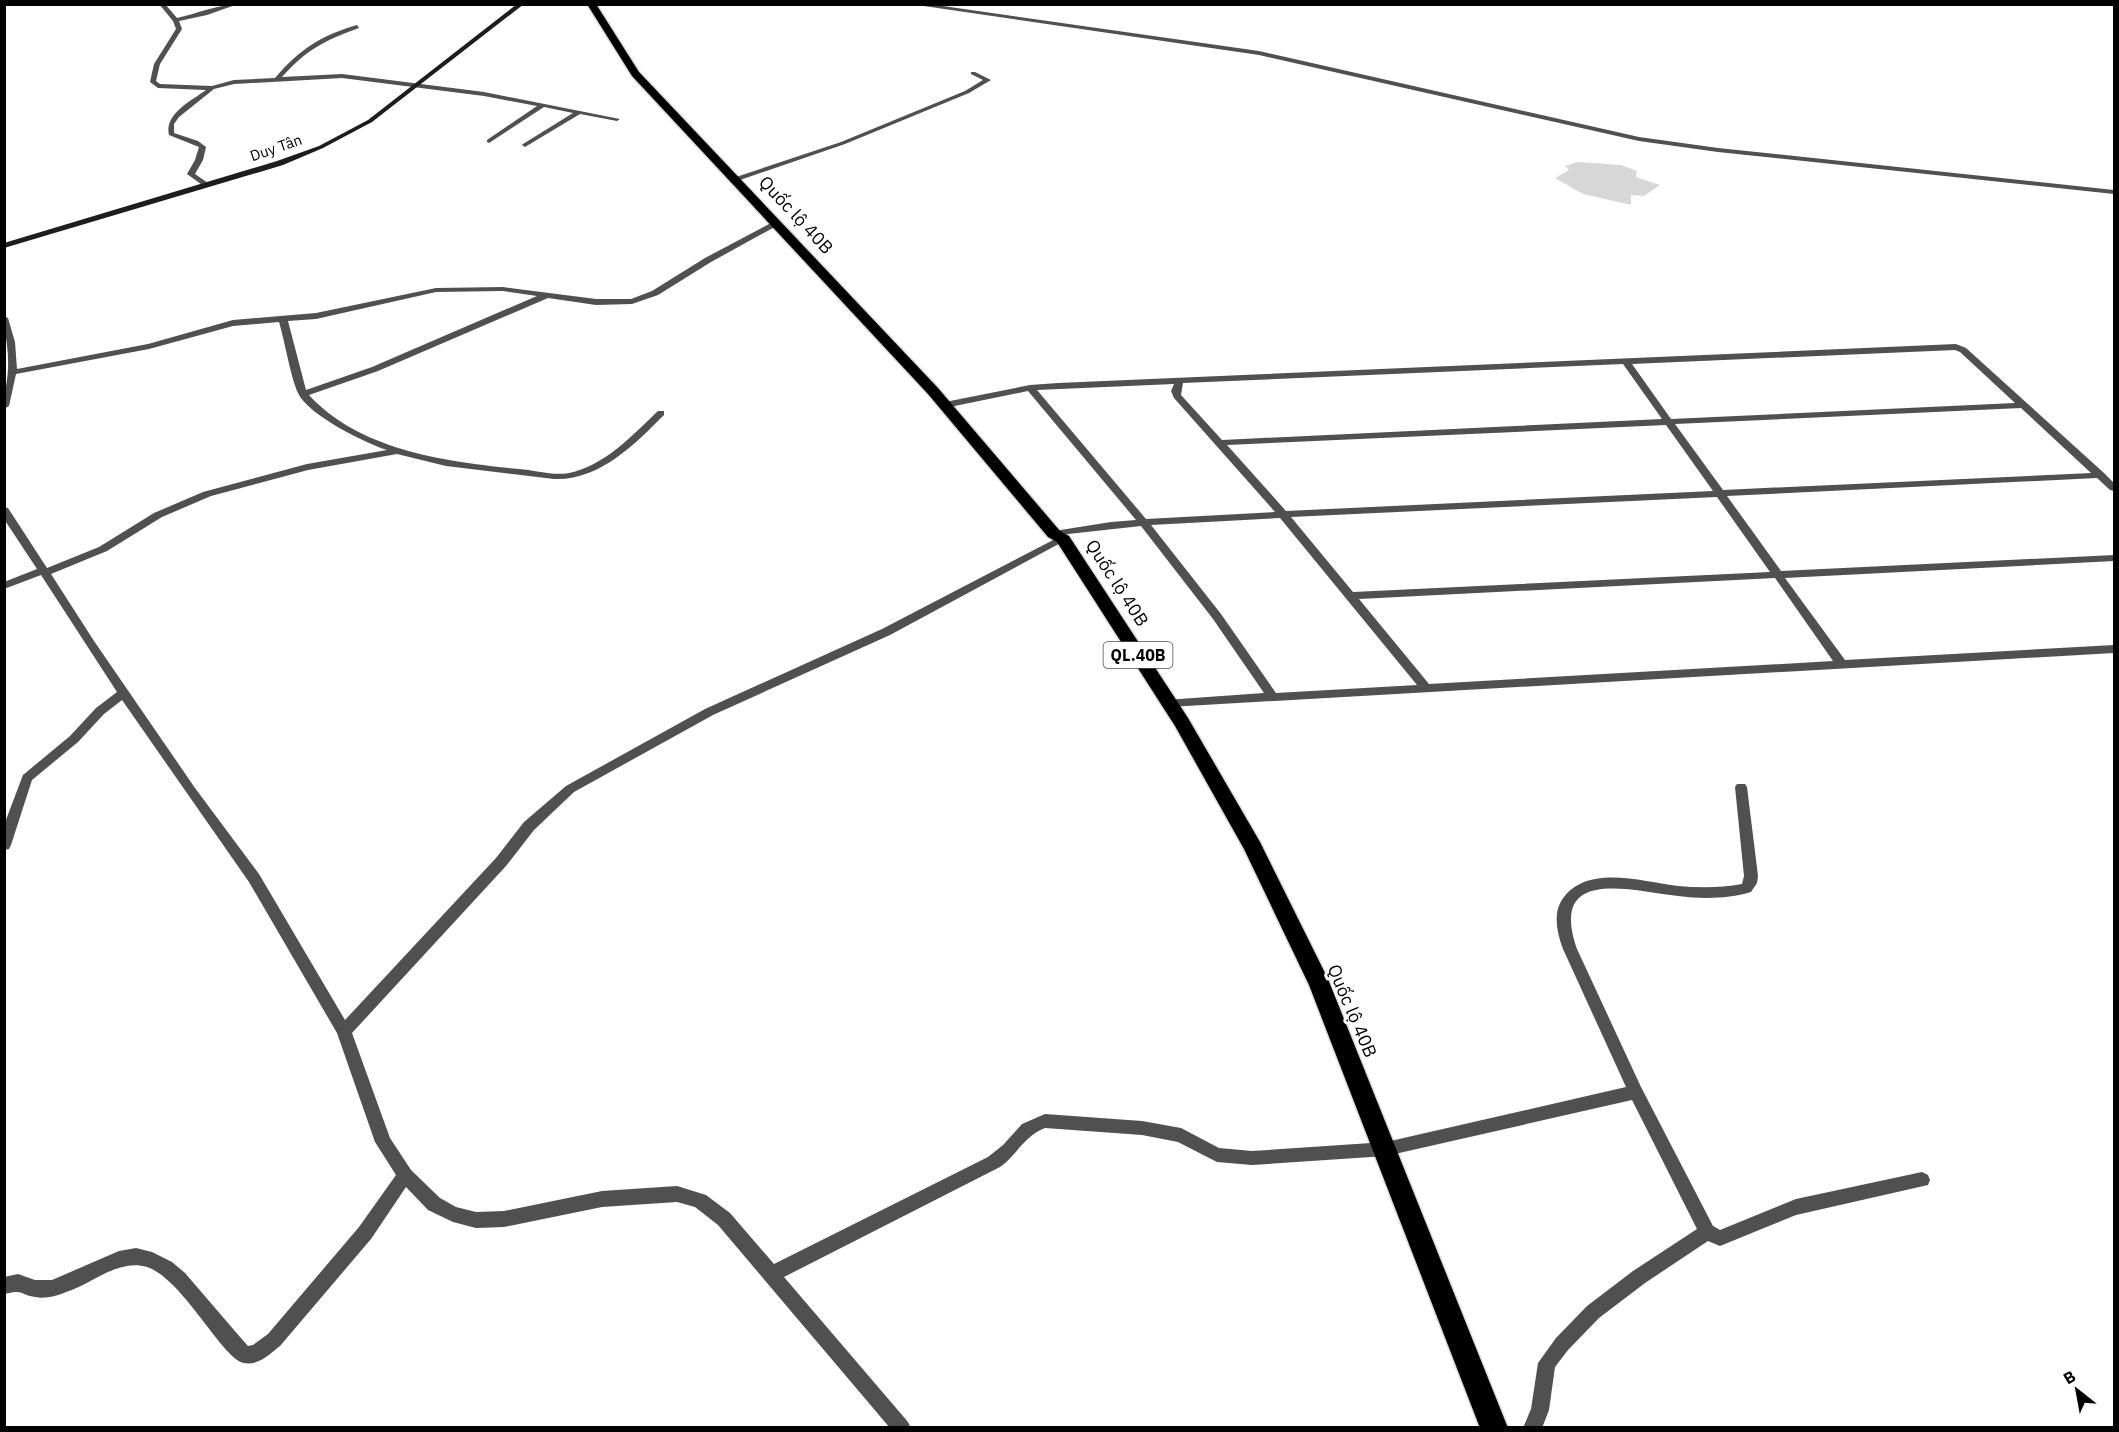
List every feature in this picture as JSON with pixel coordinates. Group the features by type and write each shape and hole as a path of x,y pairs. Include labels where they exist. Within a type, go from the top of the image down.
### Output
{"highway":[{"name":"Quốc lộ 40B","path":"591,4 635,74 945,405 1059,537 1169,703 1253,847 1320,985 1494,1428"}],"street":[{"path":"162,4 175,20 178,29 157,64 153,84 166,87 212,88 234,82 342,76 484,94 617,119"},
{"path":"175,20 205,14 236,4"},
{"name":"Duy Tân","path":"4,246 280,163 321,147 370,121 521,4"},
{"path":"913,4 1259,52 1640,139 1718,150 2115,192"},
{"path":"277,79 301,52 315,42 357,27"},
{"path":"734,179 843,143 958,96 988,80 973,73"},
{"path":"205,185 191,174 200,160 203,147 197,142 171,134 171,124 176,116 212,88"},
{"path":"489,141 542,106"},
{"path":"525,145 577,113"},
{"path":"14,372 149,346 239,321 330,314 436,290 503,289 612,303 644,298 752,235 776,224"},
{"path":"303,394 375,369 547,295"},
{"path":"4,318 10,334 14,372 4,406"},
{"path":"283,319 303,394 314,406 336,422 394,452 428,460 568,476 589,469 609,458 636,438 661,413"},
{"path":"945,405 1030,388 1954,347 1963,350 2115,488"},
{"path":"1626,362 1842,665"},
{"path":"1179,381 1177,396 1352,596 1426,688"},
{"path":"1030,388 1145,523 1242,649 1273,697"},
{"path":"1219,443 2022,405"},
{"path":"4,586 103,549 158,515 207,494 287,472 394,452"},
{"path":"344,1031 501,862 528,826 570,789 709,712 886,632 1059,537 1145,523 1282,514 2101,475"},
{"path":"4,510 191,792 254,878 344,1031 383,1142 405,1175 434,1204 453,1215 476,1220 504,1219 602,1199 677,1194 700,1201 724,1220 902,1428"},
{"path":"1352,596 2115,558"},
{"path":"1169,703 2115,649"},
{"path":"4,845 27,778 75,739 100,711 124,693"},
{"path":"1741,787 1751,876 1746,888 1718,892 1686,892 1609,883 1576,891 1565,906 1563,924 1570,949 1636,1092 1707,1232 1720,1238 1746,1230 1796,1207 1922,1180"},
{"path":"770,1275 1007,1155 1022,1132 1031,1125 1045,1121 1142,1128 1181,1135 1217,1155 1252,1158 1386,1149 1636,1092"},
{"path":"4,1286 18,1281 28,1288 63,1285 122,1259 138,1256 165,1268 180,1281 245,1355 257,1353 274,1340 365,1233 405,1175"},
{"path":"1532,1428 1540,1410 1547,1363 1562,1344 1593,1312 1639,1277 1707,1232"}],"shaded area":[{"path":"1578,162 1621,165 1637,171 1636,177 1660,185 1644,196 1631,195 1631,205 1583,194 1555,178 1569,170 1565,166"}]}
